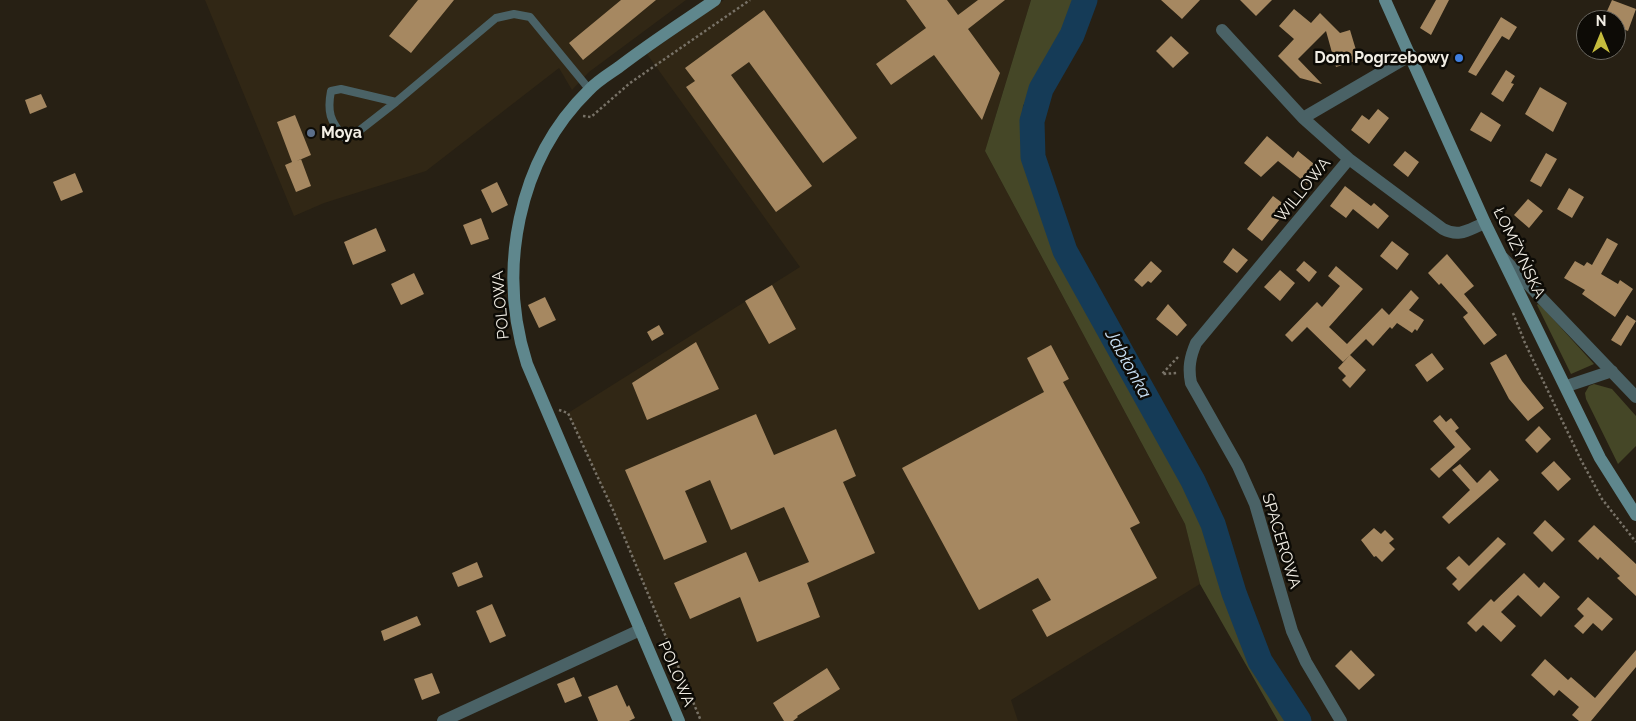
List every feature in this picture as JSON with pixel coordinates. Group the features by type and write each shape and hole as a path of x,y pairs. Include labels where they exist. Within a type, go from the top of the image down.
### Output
{"street":[{"name":"POLOWA","path":"679,721 527,364 515,315 513,274 516,232 524,200 546,148 572,108 589,89 636,53 715,0"},
{"name":"ŁOMŻYŃSKA","path":"1385,0 1486,223 1567,386 1600,458 1636,515"},
{"path":"1222,30 1303,118 1349,159"},
{"path":"1303,118 1411,55"},
{"name":"WILLOWA","path":"1185,373 1196,343 1349,159 1452,234 1461,234 1486,223"},
{"path":"1502,256 1636,397"},
{"path":"1567,386 1612,371"},
{"name":"SPACEROWA","path":"1185,373 1238,466 1255,504 1282,600 1306,662 1341,721"},
{"path":"442,721 640,630"}],"lane":[{"path":"396,102 341,89 330,91 327,109 335,127 344,137 355,134 396,102 496,18 514,14 530,16 589,89"}],"path":[{"path":"572,108 585,118 591,117 630,83 750,0"},
{"path":"1178,356 1162,374 1185,373"},
{"path":"556,409 568,413 613,510 701,721"}],"shaded area":[{"path":"205,0 686,0 589,72 572,90 559,68 426,171 324,203 294,216"},
{"path":"724,0 1031,0 985,151 1185,524 1200,584 1011,700 1018,721 701,721 613,510 568,413 800,267 647,54"}],"green space":[{"path":"1031,0 1073,0 1059,36 1023,106 1021,146 1044,221 1200,512 1213,543 1227,602 1252,662 1290,721 1278,721 1200,584 1185,524 985,151"},
{"path":"1538,304 1544,309 1594,364 1571,374"},
{"path":"1594,384 1612,389 1636,416 1636,446 1618,464 1586,399 1585,393 1589,386"}],"building":[{"path":"418,0 454,0 411,53 389,36"},
{"path":"621,0 656,0 583,60 569,43"},
{"path":"906,0 947,0 958,15 978,0 1005,0 968,29 1000,73 982,120 934,55 891,85 876,64 926,28"},
{"path":"1161,0 1200,0 1182,19"},
{"path":"1240,0 1272,0 1256,16"},
{"path":"1436,0 1449,0 1431,35 1420,28"},
{"path":"1612,0 1636,9 1628,31 1626,30 1626,10 1608,10"},
{"path":"1294,9 1311,23 1320,13 1340,33 1350,30 1359,60 1336,67 1326,31 1298,59 1322,84 1300,78 1278,56 1294,39 1279,26"},
{"path":"764,10 857,138 823,163 749,62 731,75 812,186 776,212 686,87 695,81 685,68"},
{"path":"1501,17 1517,27 1509,40 1502,36 1476,76 1468,72"},
{"path":"1171,36 1189,53 1173,68 1156,51"},
{"path":"1506,70 1515,76 1511,83 1514,84 1503,102 1491,94"},
{"path":"1540,87 1567,103 1553,132 1525,114"},
{"path":"41,94 47,107 30,114 25,100"},
{"path":"1378,109 1389,118 1369,144 1351,130 1362,115 1369,120"},
{"path":"1481,112 1501,125 1491,142 1470,130"},
{"path":"295,115 311,155 301,159 311,186 296,192 285,165 292,162 277,122"},
{"path":"1267,136 1293,158 1298,151 1319,168 1307,184 1278,161 1261,177 1244,163"},
{"path":"1405,151 1419,162 1408,177 1393,165"},
{"path":"1546,153 1557,159 1541,187 1530,181"},
{"path":"75,173 83,192 61,201 53,182"},
{"path":"497,182 508,205 492,213 481,190"},
{"path":"1345,186 1371,206 1374,203 1389,216 1378,229 1353,209 1346,218 1330,206"},
{"path":"1569,188 1584,197 1572,218 1557,209"},
{"path":"1273,196 1289,208 1262,241 1247,229"},
{"path":"1528,199 1543,211 1529,228 1514,215"},
{"path":"481,218 489,239 471,245 463,225"},
{"path":"376,228 386,251 353,265 344,242"},
{"path":"1607,238 1618,244 1601,274 1618,284 1620,280 1633,289 1615,317 1582,294 1585,290 1564,278 1575,261 1584,266 1587,262 1592,265"},
{"path":"1392,241 1409,254 1397,270 1380,256"},
{"path":"1233,248 1248,260 1237,273 1223,262"},
{"path":"1447,254 1474,286 1464,294 1497,335 1484,345 1463,317 1468,313 1441,283 1439,285 1428,273"},
{"path":"1151,261 1162,271 1151,283 1148,281 1142,287 1134,280"},
{"path":"1304,261 1317,272 1309,282 1296,270"},
{"path":"1336,266 1363,289 1329,327 1347,344 1382,308 1389,315 1411,290 1419,298 1409,310 1424,320 1417,331 1415,329 1412,333 1397,323 1392,329 1390,327 1373,346 1366,339 1343,362 1307,327 1292,342 1285,335 1317,302 1322,307 1340,286 1328,276"},
{"path":"1280,270 1295,283 1280,301 1264,287"},
{"path":"414,273 424,294 401,305 391,284"},
{"path":"772,285 796,329 769,344 745,301"},
{"path":"545,297 556,320 539,328 528,305"},
{"path":"1168,304 1187,325 1177,336 1156,319"},
{"path":"1627,315 1636,321 1621,346 1611,340"},
{"path":"659,325 664,334 652,341 647,332"},
{"path":"696,342 719,389 647,420 632,383"},
{"path":"1051,345 1069,379 1063,382 1140,523 1130,528 1157,578 1047,637 1032,610 1051,600 1038,578 979,610 902,468 1044,392 1027,358"},
{"path":"1432,353 1444,369 1427,382 1415,365"},
{"path":"1506,354 1522,381 1544,408 1528,421 1509,399 1490,363"},
{"path":"1350,355 1366,370 1350,388 1342,380 1346,376 1338,368"},
{"path":"756,414 774,455 836,429 856,476 843,482 875,553 807,583 820,617 757,642 740,597 690,619 674,583 746,552 759,582 809,562 784,507 731,530 710,480 685,491 707,542 664,560 625,470"},
{"path":"1440,415 1446,422 1451,418 1459,428 1455,431 1471,449 1439,478 1430,469 1455,447 1433,421"},
{"path":"1539,426 1551,439 1537,453 1525,440"},
{"path":"1554,461 1571,479 1558,491 1541,473"},
{"path":"1460,464 1477,483 1490,470 1499,480 1449,524 1442,517 1470,490 1452,470"},
{"path":"1545,520 1565,539 1552,552 1533,533"},
{"path":"1594,525 1636,564 1636,596 1617,578 1620,576 1600,557 1598,560 1578,541"},
{"path":"1374,528 1381,534 1385,530 1394,539 1389,543 1395,549 1382,562 1376,556 1374,557 1361,540"},
{"path":"1498,537 1506,544 1459,591 1452,584 1457,579 1446,568 1459,556 1469,566"},
{"path":"477,562 483,577 458,587 452,573"},
{"path":"1524,573 1539,588 1544,582 1560,597 1541,617 1518,595 1501,612 1516,626 1501,642 1483,625 1476,632 1467,623 1491,599 1494,602"},
{"path":"1588,597 1613,619 1602,631 1593,623 1583,634 1574,626 1584,616 1577,609"},
{"path":"492,604 506,636 490,643 476,611"},
{"path":"417,616 421,625 384,641 381,631"},
{"path":"1351,650 1375,675 1359,690 1335,666"},
{"path":"1636,650 1636,667 1591,721 1579,721 1572,715 1579,707 1559,690 1554,696 1531,675 1545,659 1568,680 1571,677 1595,698"},
{"path":"827,668 840,689 797,716 793,721 784,721 773,703"},
{"path":"432,673 440,693 422,700 414,679"},
{"path":"574,677 582,696 565,703 557,684"},
{"path":"617,685 627,707 629,705 635,718 629,721 598,721 588,697"}],"waterway":[{"name":"Jabłonka","path":"1085,0 1072,35 1041,89 1032,121 1033,157 1065,251 1193,481 1213,524 1234,593 1260,661 1299,721"}],"place":[{"name":"Dom Pogrzebowy","path":"1459,58"},
{"name":"Moya","path":"311,133"}]}
